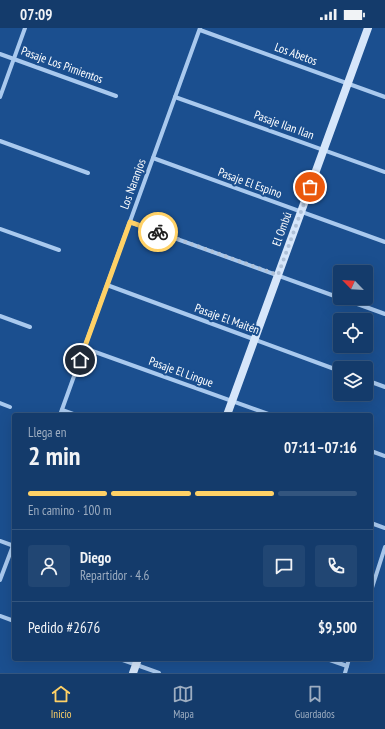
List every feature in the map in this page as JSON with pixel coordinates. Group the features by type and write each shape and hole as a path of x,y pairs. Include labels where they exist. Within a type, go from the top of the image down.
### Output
{"street":[{"path":"0,97 25,28"},
{"name":"El Ombú","path":"228,413 368,28"},
{"name":"Los Abetos","path":"200,29 385,97"},
{"name":"Los Naranjos","path":"61,413 200,29"},
{"name":"Pasaje Los Pimientos","path":"0,54 116,96"},
{"name":"Pasaje Ilan Ilan","path":"175,97 385,172"},
{"path":"0,141 88,173"},
{"name":"Pasaje El Espino","path":"153,158 385,242"},
{"path":"130,222 333,295"},
{"path":"0,229 59,250"},
{"name":"Pasaje El Maitén","path":"107,285 333,368"},
{"path":"360,305 385,314"},
{"path":"0,316 30,327"},
{"name":"Pasaje El Lingue","path":"84,348 265,413"},
{"path":"373,383 385,387"},
{"path":"0,403 10,407"},
{"path":"62,410 70,413"},
{"path":"373,452 385,456"},
{"path":"373,524 385,528"},
{"path":"0,541 12,544"},
{"path":"373,585 385,547"},
{"path":"0,580 12,550"},
{"path":"0,616 12,620"},
{"path":"333,661 347,666"},
{"path":"345,673 348,661"},
{"path":"133,673 137,662 159,673"}],"way so far":[{"path":"158,232 278,275 310,187"}],"route":[{"path":"80,360 130,222 158,232"}]}
